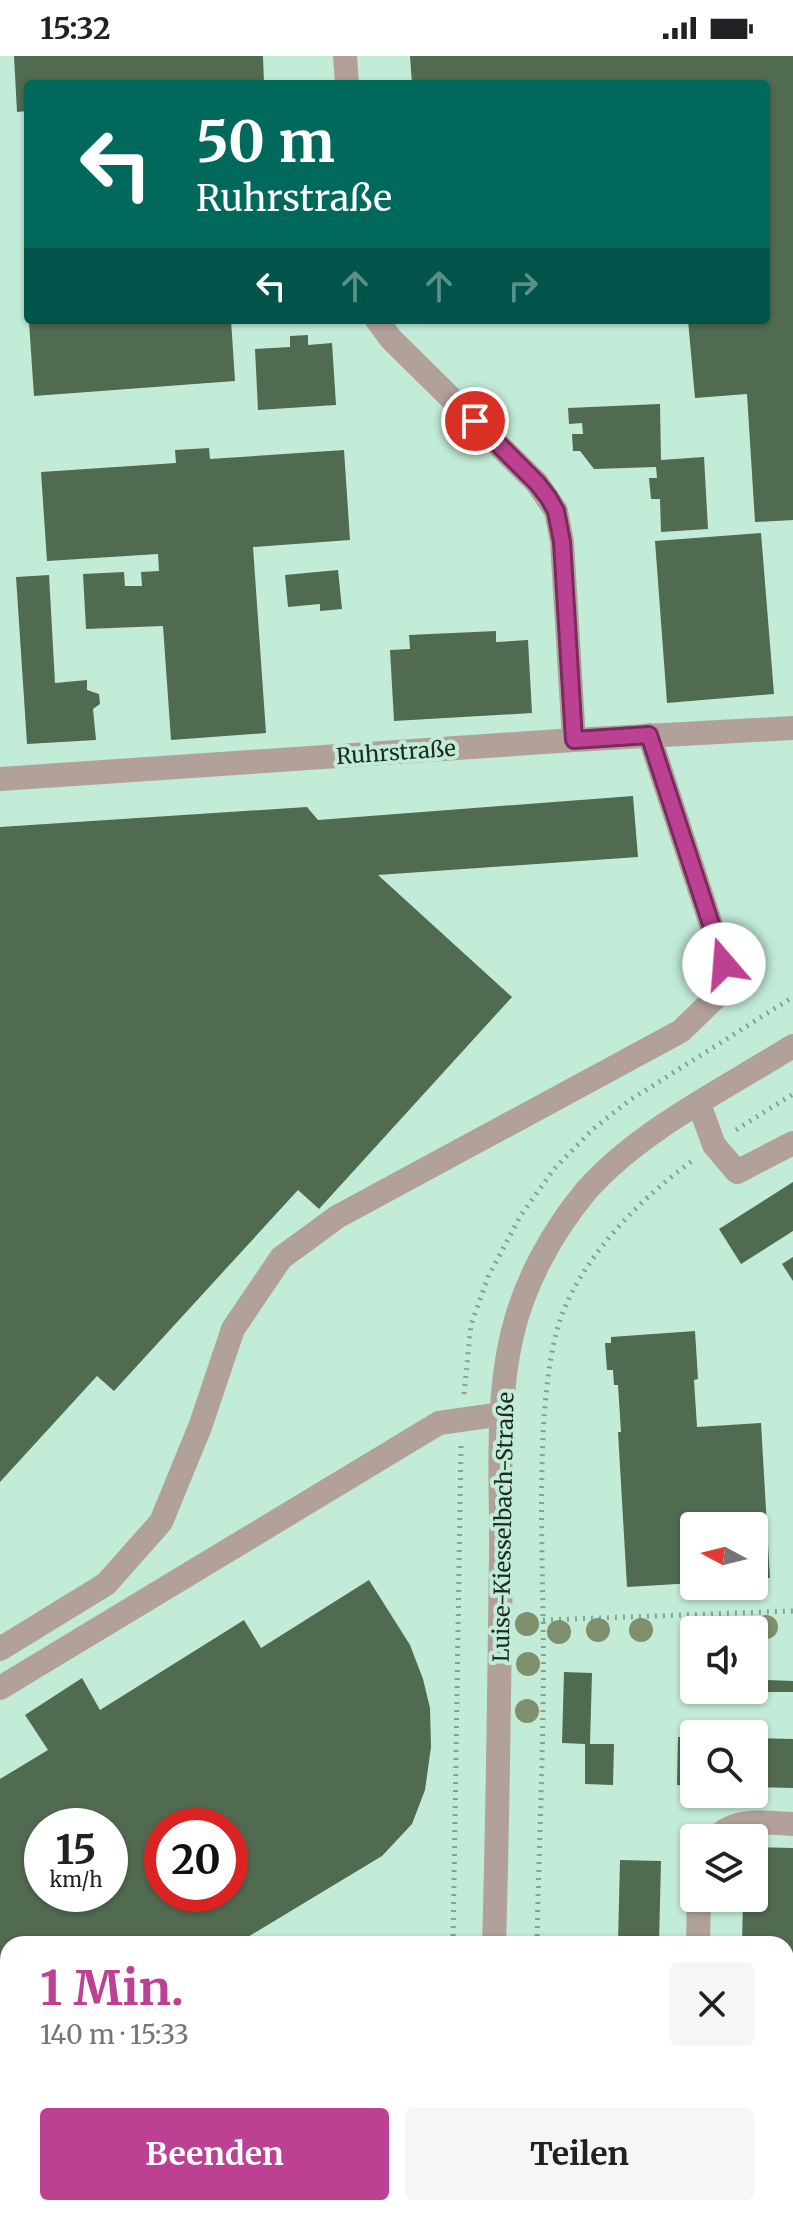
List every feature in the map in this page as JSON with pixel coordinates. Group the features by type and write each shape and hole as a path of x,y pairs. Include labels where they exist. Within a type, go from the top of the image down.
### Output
{"street":[{"path":"345,56 347,80"},
{"path":"380,324 391,339 537,483 556,511 562,542 574,740"},
{"name":"Ruhrstraße","path":"0,779 793,728"},
{"path":"0,1649 106,1584 161,1522 200,1427 233,1329 281,1258 337,1217 681,1031 716,997 724,964 649,735"},
{"name":"Luise-Kiesselbach-Straße","path":"494,1936 500,1757 502,1414 512,1336 522,1303 539,1263 562,1224 587,1190 620,1158 660,1128 793,1046"},
{"path":"699,1104 714,1145 737,1172 793,1143"},
{"path":"0,1688 439,1423 502,1414"},
{"path":"768,1824 793,1824"},
{"path":"698,1936 699,1912"}],"path":[{"path":"537,1936 543,1436 547,1375 562,1316 590,1263 619,1226 664,1181 793,1094"},
{"path":"543,1620 793,1611"}],"building":[{"path":"14,56 263,56 264,80 24,80 24,111 17,112"},
{"path":"410,56 793,56 793,520 755,522 747,394 695,398 688,324 770,324 770,80 412,80"},
{"path":"29,324 231,324 235,381 34,396"},
{"path":"308,335 308,345 332,343 336,405 258,410 255,349 290,347 290,336"},
{"path":"660,404 661,460 704,457 708,529 661,532 660,499 651,499 649,478 657,478 656,467 594,469 580,451 573,451 572,434 583,434 582,423 569,424 568,408"},
{"path":"209,448 210,459 344,450 350,540 253,547 266,733 171,740 163,626 86,629 83,574 124,572 125,586 142,586 141,572 159,571 158,554 47,561 41,472 176,463 175,450"},
{"path":"761,533 774,694 667,703 655,541"},
{"path":"338,570 342,609 320,611 320,604 288,607 285,575"},
{"path":"49,575 55,683 87,680 87,690 99,694 100,704 93,709 96,740 27,744 16,577"},
{"path":"496,631 496,642 528,640 532,713 394,721 390,650 410,649 409,635"},
{"path":"633,796 638,857 378,875 512,997 319,1209 298,1190 114,1391 97,1376 0,1482 0,827 307,807 318,820"},
{"path":"793,1182 793,1231 741,1264 719,1229"},
{"path":"793,1257 793,1281 782,1264"},
{"path":"695,1331 697,1427 761,1423 766,1512 680,1512 680,1584 627,1587 618,1385 614,1385 613,1370 607,1370 605,1343 611,1343 611,1337"},
{"path":"369,1580 410,1645 423,1679 430,1708 431,1747 425,1790 412,1824 382,1856 249,1936 0,1936 0,1779 48,1750 25,1715 82,1678 100,1710 244,1620 261,1648"},
{"path":"564,1672 592,1673 590,1744 614,1744 613,1785 585,1784 585,1744 562,1743"},
{"path":"768,1680 793,1681 793,1692 768,1692"},
{"path":"678,1737 680,1737 680,1785 677,1785"},
{"path":"768,1738 793,1739 793,1788 768,1787"},
{"path":"768,1847 793,1848 793,1936 742,1936 743,1912 768,1912"},
{"path":"620,1860 661,1861 659,1936 618,1936"}],"route":[{"path":"475,421 537,483 556,511 562,542 574,740 649,735 724,964"}]}
